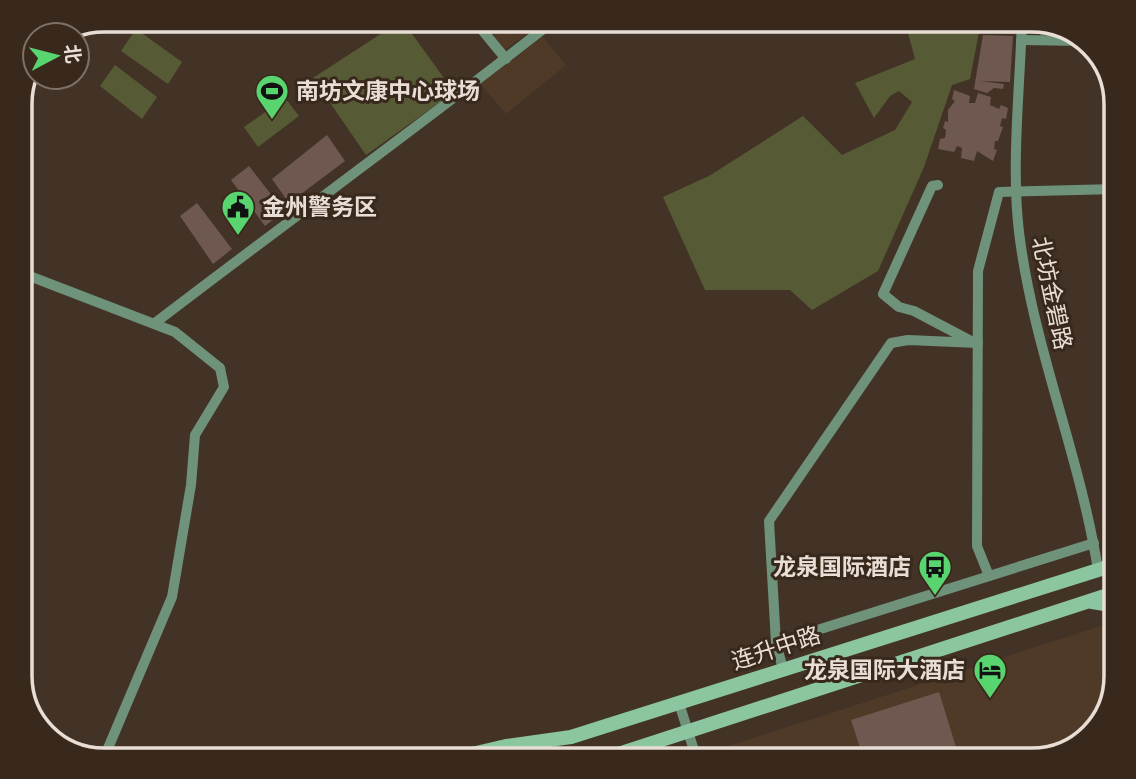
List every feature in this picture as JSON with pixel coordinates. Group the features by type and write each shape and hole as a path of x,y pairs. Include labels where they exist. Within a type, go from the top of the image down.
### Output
{"main road":[{"path":"1098,569 1104,564"},
{"name":"连升中路","path":"497,748 571,737 1104,567"},
{"path":"636,748 1104,596"},
{"path":"1088,602 1104,604"}],"street":[{"path":"484,32 506,59"},
{"path":"155,323 540,32"},
{"name":"北坊金碧路","path":"1021,32 1017,191 1019,231 1033,313 1073,456 1098,569"},
{"path":"1021,40 1068,41"},
{"path":"938,185 932,186 883,294 899,307 914,311 958,336 978,343"},
{"path":"989,576 977,545 978,271 999,192 1104,190"},
{"path":"32,277 175,332 220,368 224,387 195,435 191,485 172,597 108,748"},
{"path":"783,670 776,643 769,521 891,343 908,340 978,343"},
{"path":"776,643 1094,543"},
{"path":"679,703 693,748"}],"shaded area":[{"path":"491,32 529,32 504,50"},
{"path":"543,37 566,65 506,114 480,84"},
{"name":"龙泉国际大酒店","path":"1104,625 1104,685 1101,699 1084,727 1069,738 1051,745 1033,748 722,748"}],"green space":[{"path":"134,32 140,32 182,62 168,84 121,51"},
{"path":"384,32 411,32 454,92 366,155 313,78"},
{"path":"979,32 970,79 952,85 924,167 878,271 812,310 790,290 705,290 663,197 709,176 803,116 842,155 895,130 912,102 899,91 890,96 874,118 855,83 915,59 908,33"},
{"path":"1040,32 1058,37 1040,37"},
{"path":"115,65 157,97 142,119 100,86"},
{"name":"南坊文康中心球场","path":"285,98 299,116 258,147 244,127"}],"building":[{"path":"983,35 1013,36 1010,82 980,81 1004,84 1003,89 994,88 987,93 974,89"},
{"path":"954,90 970,96 969,103 975,103 978,93 991,97 990,105 999,109 1001,105 1008,108 1006,119 1002,118 1000,126 1003,127 998,141 995,141 994,149 997,150 993,161 977,151 974,161 961,158 962,148 957,146 954,152 938,149 940,139 945,138 946,130 943,128 945,121 948,122 948,110 955,101 952,99"},
{"path":"327,135 345,161 289,203 272,179"},
{"path":"249,166 284,211 265,226 231,180"},
{"path":"197,203 232,249 213,264 180,216"},
{"path":"939,692 956,748 860,748 851,720"}],"place":[{"name":"南坊文康中心球场","path":"272,121"},
{"name":"金州警务区","path":"238,237"},
{"name":"龙泉国际酒店","path":"935,597"},
{"name":"龙泉国际大酒店","path":"990,700"}]}
